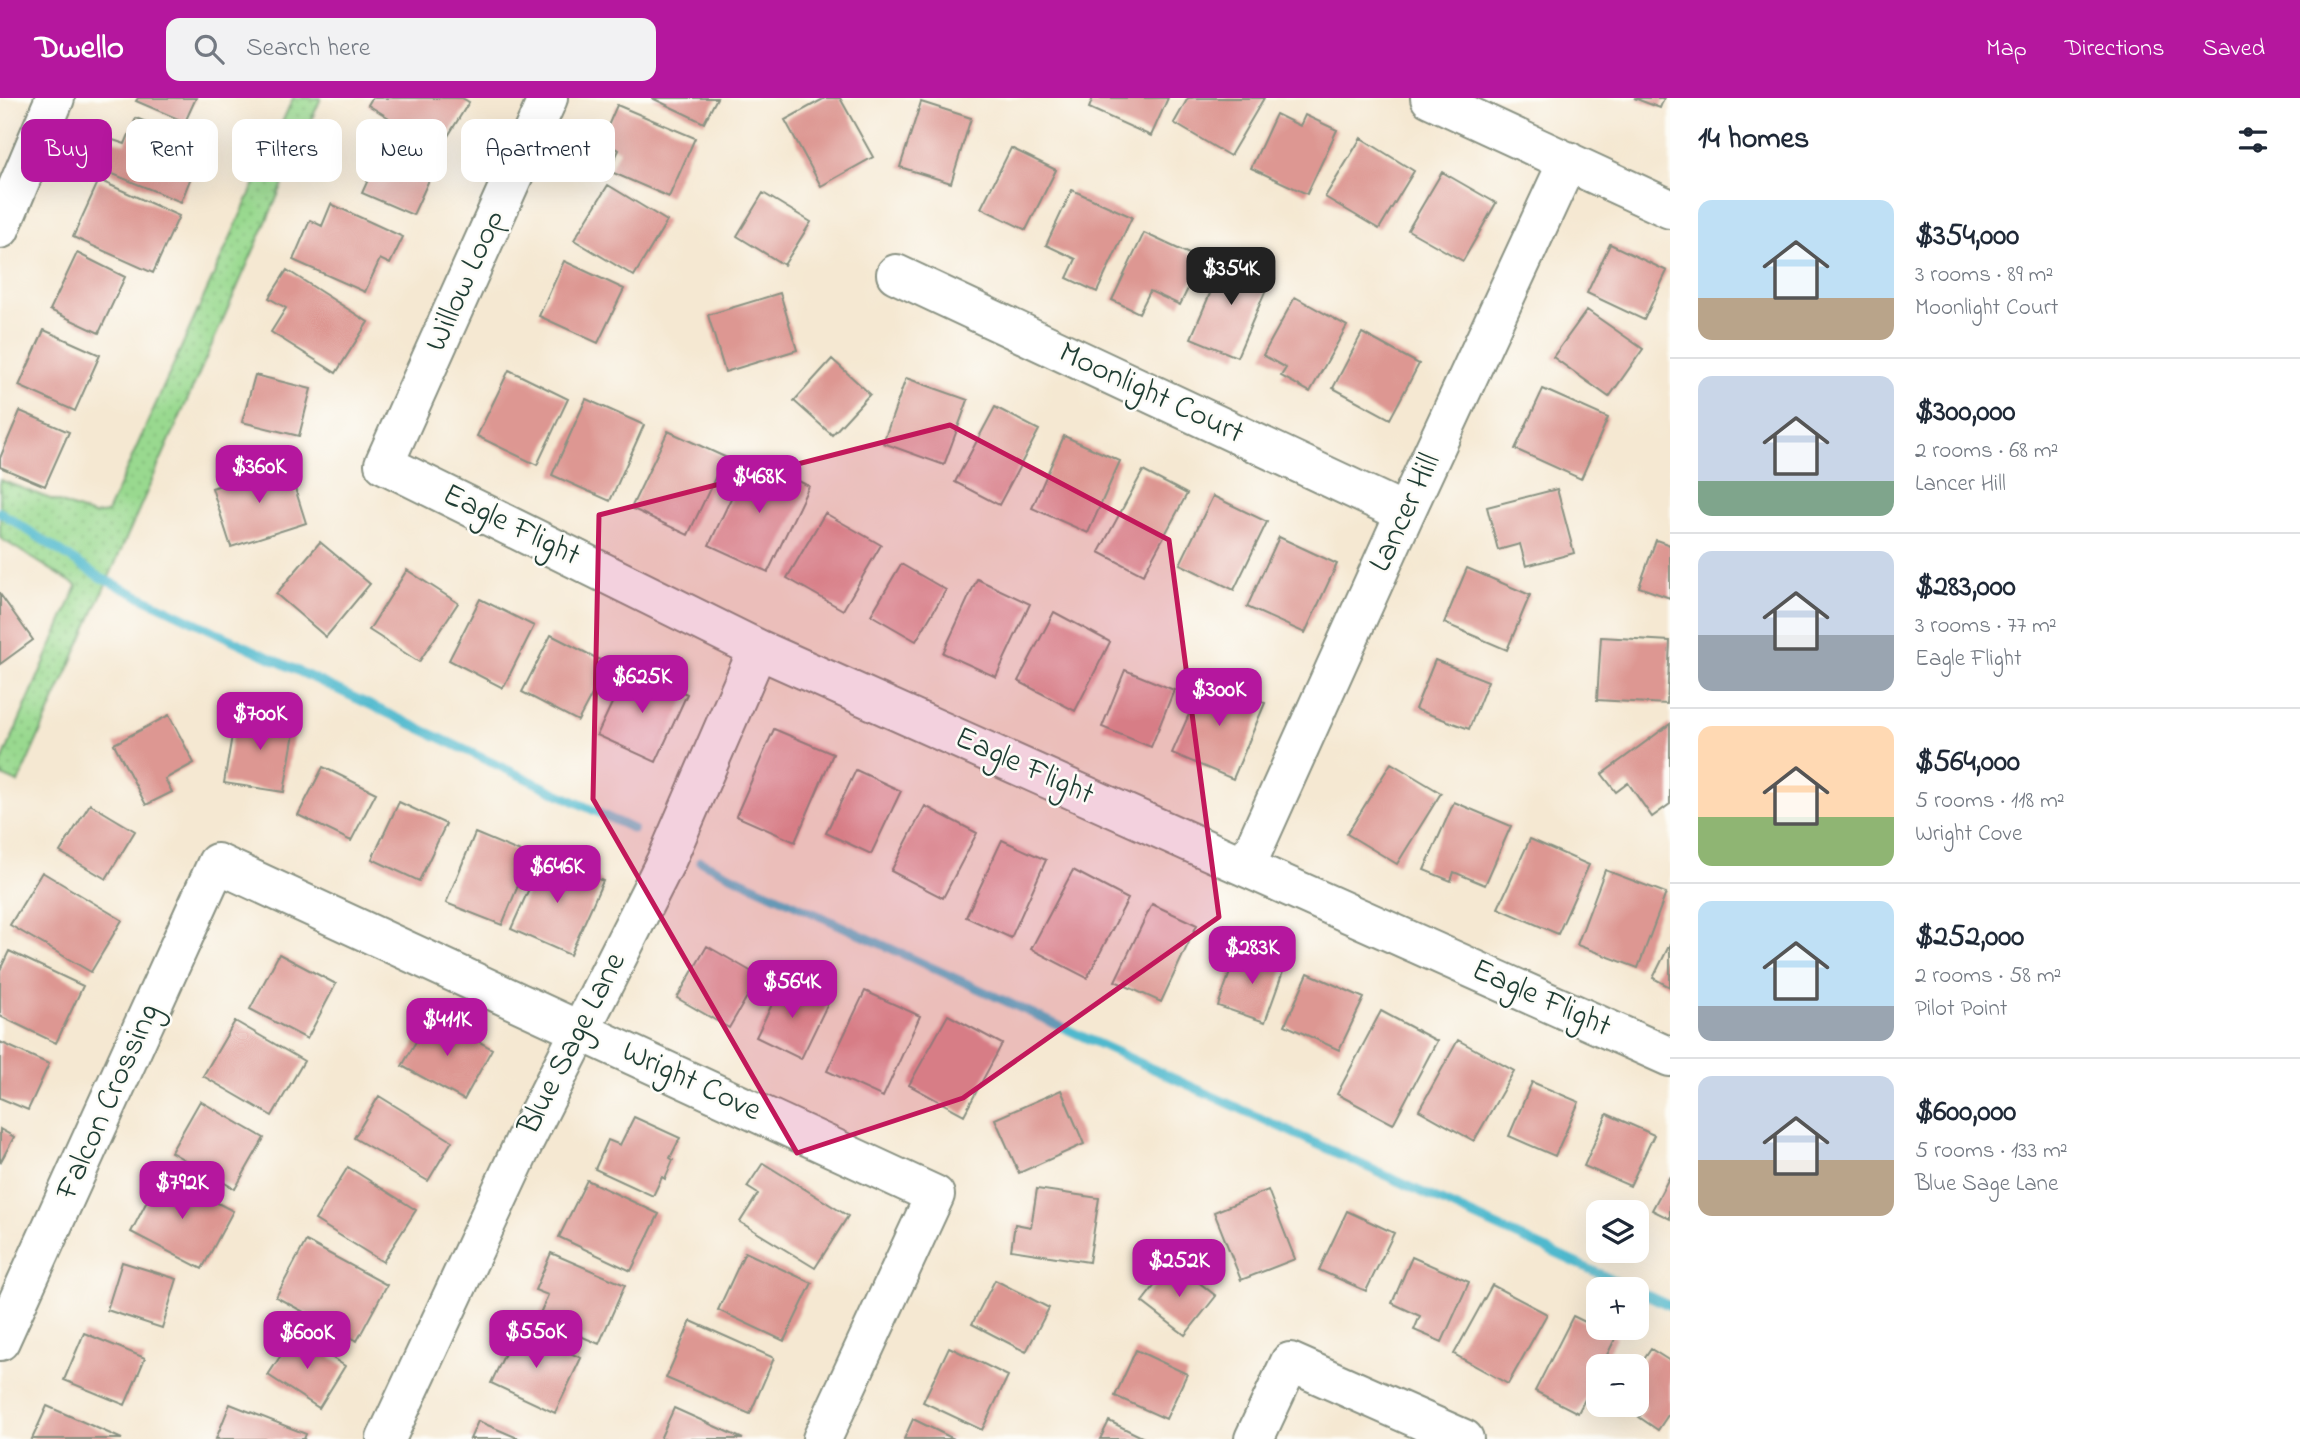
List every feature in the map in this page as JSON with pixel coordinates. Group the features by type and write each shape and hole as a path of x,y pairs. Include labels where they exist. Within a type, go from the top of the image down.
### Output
{"street":[{"path":"0,229 55,98"},
{"name":"Willow Loop","path":"384,464 548,98"},
{"path":"1430,98 1670,209"},
{"name":"Lancer Hill","path":"1247,866 1405,513 1568,162"},
{"name":"Moonlight Court","path":"896,274 1405,513"},
{"name":"Eagle Flight","path":"384,464 758,649 1670,1057"},
{"name":"Blue Sage Lane","path":"386,1439 525,1140 667,859 758,649"},
{"name":"Wright Cove","path":"217,863 936,1195 822,1439"},
{"name":"Falcon Crossing","path":"0,1341 217,863"},
{"path":"1254,1439 1290,1362 1464,1439"}],"highlighted area":[{"path":"950,425 1169,540 1219,917 963,1098 797,1153 593,799 599,515"}],"green space":[{"path":"293,98 321,98 312,119 284,119"},
{"path":"255,182 284,182 18,783 0,775 0,766 77,586 0,538 0,480 93,515 107,513"}],"building":[{"path":"138,98 196,98 186,119 178,119 136,101"},
{"path":"372,98 462,98 469,102 447,138 447,119 391,119 368,105"},
{"path":"652,98 717,98 704,123"},
{"path":"825,98 840,98 873,157 821,186 785,120"},
{"path":"1093,98 1168,98 1151,136 1089,108"},
{"path":"1188,98 1264,98 1230,156 1174,123"},
{"path":"1634,98 1664,98 1660,108"},
{"path":"921,102 971,118 951,183 900,167"},
{"path":"617,105 695,138 669,197 615,174 615,158 619,150 615,148 615,119 611,119"},
{"path":"1276,114 1300,126 1305,115 1337,130 1307,194 1251,168"},
{"path":"1361,138 1414,171 1379,229 1325,197"},
{"path":"112,140 125,144 126,142 126,179 112,174"},
{"path":"1011,148 1056,170 1026,230 981,208"},
{"path":"1442,172 1496,203 1463,261 1408,230"},
{"path":"98,182 179,216 153,273 73,237"},
{"path":"132,182 189,182 181,202"},
{"path":"367,182 428,182 413,215 362,193"},
{"path":"608,185 667,221 634,276 574,240"},
{"path":"1072,190 1132,217 1097,292 1067,278 1076,259 1046,245"},
{"path":"763,193 811,222 784,265 737,236"},
{"path":"331,204 403,237 390,264 380,259 365,292 293,260 310,220 322,226"},
{"path":"1144,233 1202,260 1180,305 1150,291 1139,313 1112,300"},
{"path":"1610,244 1667,271 1644,320 1587,293"},
{"path":"77,253 125,277 99,333 50,310"},
{"path":"1226,256 1272,276 1237,357 1191,338"},
{"path":"564,261 624,289 598,343 539,316"},
{"path":"287,270 368,322 336,373 271,332 286,308 269,298"},
{"path":"780,293 797,350 725,372 708,315"},
{"path":"1295,297 1347,326 1310,392 1281,376 1286,368 1263,355"},
{"path":"1587,310 1643,349 1609,397 1553,357"},
{"path":"44,330 100,355 75,411 19,386"},
{"path":"1362,333 1419,364 1390,419 1333,388"},
{"path":"832,359 870,394 832,435 794,401"},
{"path":"509,370 568,399 537,465 477,436"},
{"path":"255,375 311,389 299,436 242,422"},
{"path":"906,378 968,400 944,465 883,443"},
{"path":"1543,389 1608,418 1581,479 1515,449"},
{"path":"586,399 644,425 610,501 552,475"},
{"path":"995,407 1039,430 999,505 955,482"},
{"path":"20,411 69,432 45,486 0,467 0,458"},
{"path":"668,431 725,457 688,535 631,508"},
{"path":"1064,436 1120,461 1088,533 1032,508"},
{"path":"750,458 809,486 768,572 709,545"},
{"path":"287,463 306,523 231,547 212,488"},
{"path":"1143,471 1187,494 1143,575 1099,552"},
{"path":"1557,489 1574,553 1526,566 1520,544 1498,550 1487,507"},
{"path":"1213,496 1267,522 1234,590 1180,564"},
{"path":"825,513 881,545 843,610 787,578"},
{"path":"1279,537 1337,564 1305,633 1247,607"},
{"path":"1656,540 1670,545 1670,598 1639,587"},
{"path":"320,542 370,584 326,637 276,594"},
{"path":"901,564 946,590 916,641 871,615"},
{"path":"1467,568 1530,595 1507,650 1444,623"},
{"path":"407,570 458,603 419,662 369,630"},
{"path":"977,579 1030,604 996,677 943,653"},
{"path":"0,594 33,640 0,664"},
{"path":"480,599 534,626 503,688 449,660"},
{"path":"1054,612 1110,642 1075,711 1018,681"},
{"path":"551,635 608,664 578,721 522,692"},
{"path":"1601,637 1670,641 1667,704 1597,700"},
{"path":"1435,660 1488,681 1469,729 1415,709"},
{"path":"629,667 687,694 656,762 597,735"},
{"path":"1125,670 1174,690 1151,747 1102,727"},
{"path":"1205,678 1265,703 1233,779 1172,753"},
{"path":"236,712 296,721 284,792 224,783"},
{"path":"169,715 194,763 165,779 172,792 146,805 114,744"},
{"path":"1670,724 1670,804 1652,817 1628,783 1616,792 1602,774"},
{"path":"774,729 833,754 795,842 736,816"},
{"path":"1391,763 1441,793 1397,864 1347,834"},
{"path":"323,767 376,793 351,841 298,815"},
{"path":"856,770 901,791 871,854 826,833"},
{"path":"399,802 446,824 419,881 372,859"},
{"path":"1454,802 1511,826 1485,885 1454,872 1451,881 1424,870"},
{"path":"90,804 135,831 106,879 60,852"},
{"path":"925,806 977,833 943,898 891,871"},
{"path":"475,833 530,856 502,925 446,903"},
{"path":"1530,839 1589,865 1558,934 1498,908"},
{"path":"1002,840 1046,860 1011,938 966,917"},
{"path":"544,855 603,881 570,955 511,929"},
{"path":"1073,870 1128,899 1087,978 1031,949"},
{"path":"1605,870 1666,893 1638,968 1577,945"},
{"path":"42,872 122,920 91,972 10,925"},
{"path":"1152,904 1197,925 1161,1002 1115,981"},
{"path":"1670,944 1670,987 1653,978"},
{"path":"707,946 759,976 729,1028 677,998"},
{"path":"1238,950 1285,966 1265,1022 1218,1006"},
{"path":"9,951 83,986 56,1043 0,1016 0,970"},
{"path":"279,954 336,984 307,1039 250,1009"},
{"path":"1308,973 1364,998 1339,1050 1285,1025"},
{"path":"783,982 828,1003 801,1059 756,1037"},
{"path":"865,991 920,1016 883,1097 827,1071"},
{"path":"1381,1011 1437,1041 1393,1124 1337,1094"},
{"path":"431,1015 492,1049 464,1100 402,1066"},
{"path":"948,1015 1002,1044 964,1115 909,1085"},
{"path":"235,1021 304,1061 272,1116 203,1076"},
{"path":"1458,1040 1514,1071 1474,1141 1419,1110"},
{"path":"0,1042 49,1064 28,1110 0,1098"},
{"path":"1532,1082 1579,1102 1555,1156 1509,1136"},
{"path":"1061,1090 1084,1144 1019,1173 995,1119"},
{"path":"379,1096 452,1141 428,1181 354,1138"},
{"path":"200,1101 264,1138 235,1189 171,1152"},
{"path":"1607,1114 1654,1135 1630,1186 1584,1166"},
{"path":"634,1117 680,1138 670,1158 673,1160 665,1179 662,1177 653,1196 595,1169 608,1140 620,1145"},
{"path":"0,1129 14,1137 0,1163"},
{"path":"763,1163 848,1216 815,1268 740,1222 758,1194 747,1187"},
{"path":"348,1167 416,1210 383,1262 315,1220"},
{"path":"161,1174 233,1211 202,1269 131,1232"},
{"path":"1670,1176 1670,1219 1652,1210"},
{"path":"587,1180 659,1214 631,1271 559,1237"},
{"path":"1037,1189 1099,1198 1089,1262 1011,1250 1015,1224 1031,1227"},
{"path":"1268,1190 1295,1259 1241,1280 1214,1212"},
{"path":"1347,1211 1394,1233 1366,1291 1319,1270"},
{"path":"306,1241 387,1285 357,1341 276,1297"},
{"path":"745,1252 812,1283 784,1341 718,1310"},
{"path":"551,1253 625,1285 599,1344 538,1318 548,1295 535,1290"},
{"path":"1412,1257 1469,1282 1442,1342 1414,1330 1420,1316 1392,1303"},
{"path":"122,1262 177,1279 162,1328 107,1310"},
{"path":"1173,1262 1216,1296 1185,1335 1142,1302"},
{"path":"995,1280 1049,1308 1026,1352 972,1324"},
{"path":"1492,1285 1547,1314 1508,1384 1454,1354"},
{"path":"1573,1316 1586,1322 1586,1340 1614,1340 1608,1354 1586,1354 1586,1397 1578,1413 1535,1391"},
{"path":"691,1321 774,1358 750,1414 666,1378"},
{"path":"517,1328 581,1358 555,1413 491,1383"},
{"path":"84,1333 145,1358 125,1405 64,1380"},
{"path":"295,1334 345,1366 319,1408 268,1375"},
{"path":"949,1347 1008,1376 982,1430 923,1402"},
{"path":"1651,1349 1670,1361 1670,1412 1658,1430 1639,1417 1649,1417 1648,1354"},
{"path":"1136,1350 1187,1374 1166,1419 1115,1396"},
{"path":"230,1404 306,1434 304,1439 216,1439"},
{"path":"47,1406 122,1439 32,1439"},
{"path":"674,1408 743,1439 660,1439"},
{"path":"913,1419 954,1439 904,1439"},
{"path":"478,1421 520,1439 470,1439"},
{"path":"1109,1421 1146,1439 1100,1439"}],"waterway":[{"path":"0,512 101,578 633,829"},
{"path":"700,861 1607,1277"},
{"path":"1649,1296 1670,1306"}]}
